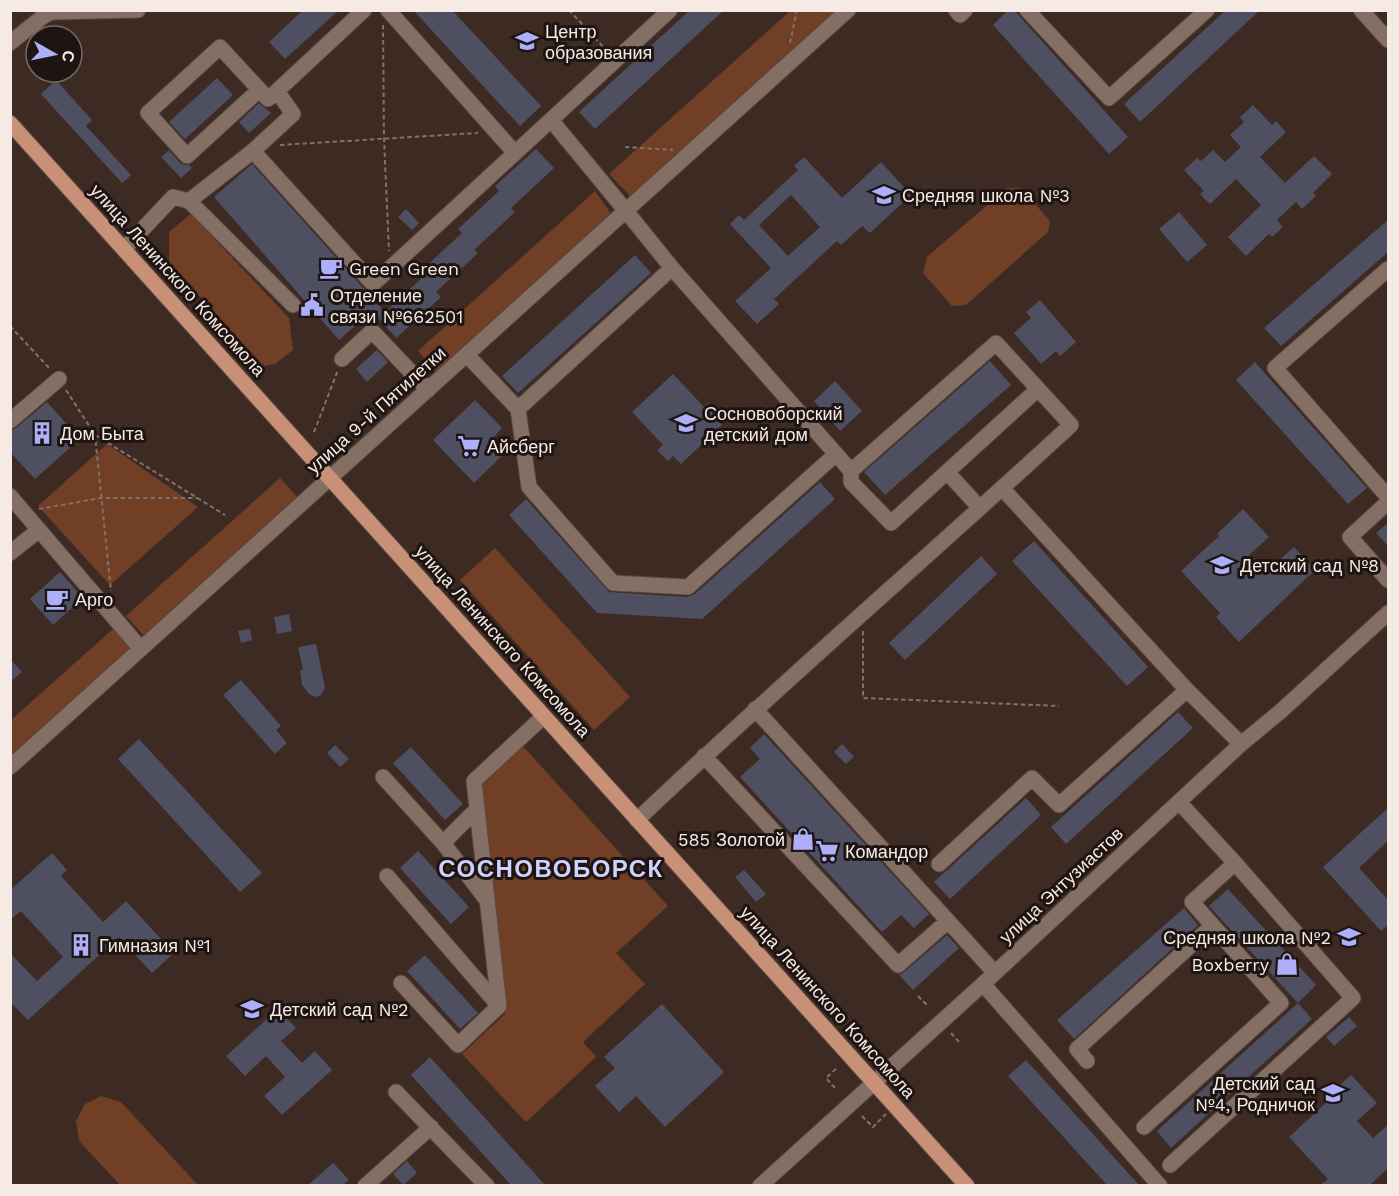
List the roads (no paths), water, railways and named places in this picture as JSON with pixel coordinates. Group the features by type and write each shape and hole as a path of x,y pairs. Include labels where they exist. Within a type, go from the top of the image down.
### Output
{"main road":[{"name":"улица Ленинского Комсомола","path":"10,123 967,1185"}],"street":[{"path":"10,43 52,12 138,10"},
{"path":"259,90 187,156 148,113 220,47 268,99 364,10"},
{"path":"253,151 373,284 670,10"},
{"name":"улица 9-й Пятилетки","path":"10,767 848,10"},
{"path":"956,10 960,15 965,10"},
{"path":"1027,10 1109,98 1207,10"},
{"path":"1361,10 1389,40"},
{"path":"386,16 514,153"},
{"path":"189,201 253,151 293,114 277,91"},
{"path":"551,120 672,268 836,454 850,471 851,482 891,523 1038,389"},
{"path":"123,249 173,198 189,201 293,305"},
{"path":"518,409 672,268"},
{"path":"1389,269 1275,368 1389,497"},
{"path":"342,359 372,332 428,390"},
{"path":"637,820 754,709 1071,425 996,343 850,471"},
{"path":"467,355 518,409 529,488 613,583 688,587 836,454"},
{"path":"10,421 59,379"},
{"path":"947,472 980,508"},
{"path":"1002,488 1187,690 1241,744"},
{"path":"10,496 141,649"},
{"path":"1389,502 1350,537 1389,580"},
{"path":"10,554 39,530"},
{"name":"улица Энтузиастов","path":"760,1185 995,973 1241,744 1281,711 1389,613"},
{"path":"939,864 1032,778 1059,805 1187,690"},
{"path":"754,709 995,973"},
{"path":"499,1006 474,781 544,716"},
{"path":"704,756 898,964 948,921"},
{"path":"383,777 443,843 486,898"},
{"path":"1170,1165 1353,998 1179,802"},
{"path":"443,843 477,809"},
{"path":"1144,1126 1281,1003 1191,902 1235,863"},
{"path":"387,876 499,1006"},
{"path":"1087,1061 1077,1049 1212,926"},
{"path":"400,983 459,1046 499,1006"},
{"path":"983,984 1160,1185"},
{"path":"396,1092 487,1185"},
{"path":"365,1185 431,1127"}],"place":[{"name":"Центр образования","path":"527,41"},
{"name":"Средняя школа №3","path":"884,195"},
{"name":"Green Green","path":"331,268"},
{"name":"Отделение связи №662501","path":"312,305"},
{"name":"Сосновоборский детский дом","path":"686,423"},
{"name":"Дом Быта","path":"42,433"},
{"name":"Айсберг","path":"469,446"},
{"name":"Детский сад №8","path":"1222,565"},
{"name":"Арго","path":"57,599"},
{"name":"585 Золотой","path":"803,839"},
{"name":"Командор","path":"827,851"},
{"name":"Средняя школа №2","path":"1349,937"},
{"name":"Гимназия №1","path":"81,945"},
{"name":"Boxberry","path":"1287,964"},
{"name":"Детский сад №2","path":"252,1009"},
{"name":"Детский сад №4, Родничок","path":"1333,1093"}],"district":[{"name":"СОСНОВОБОРСК","path":"551,869"}]}
